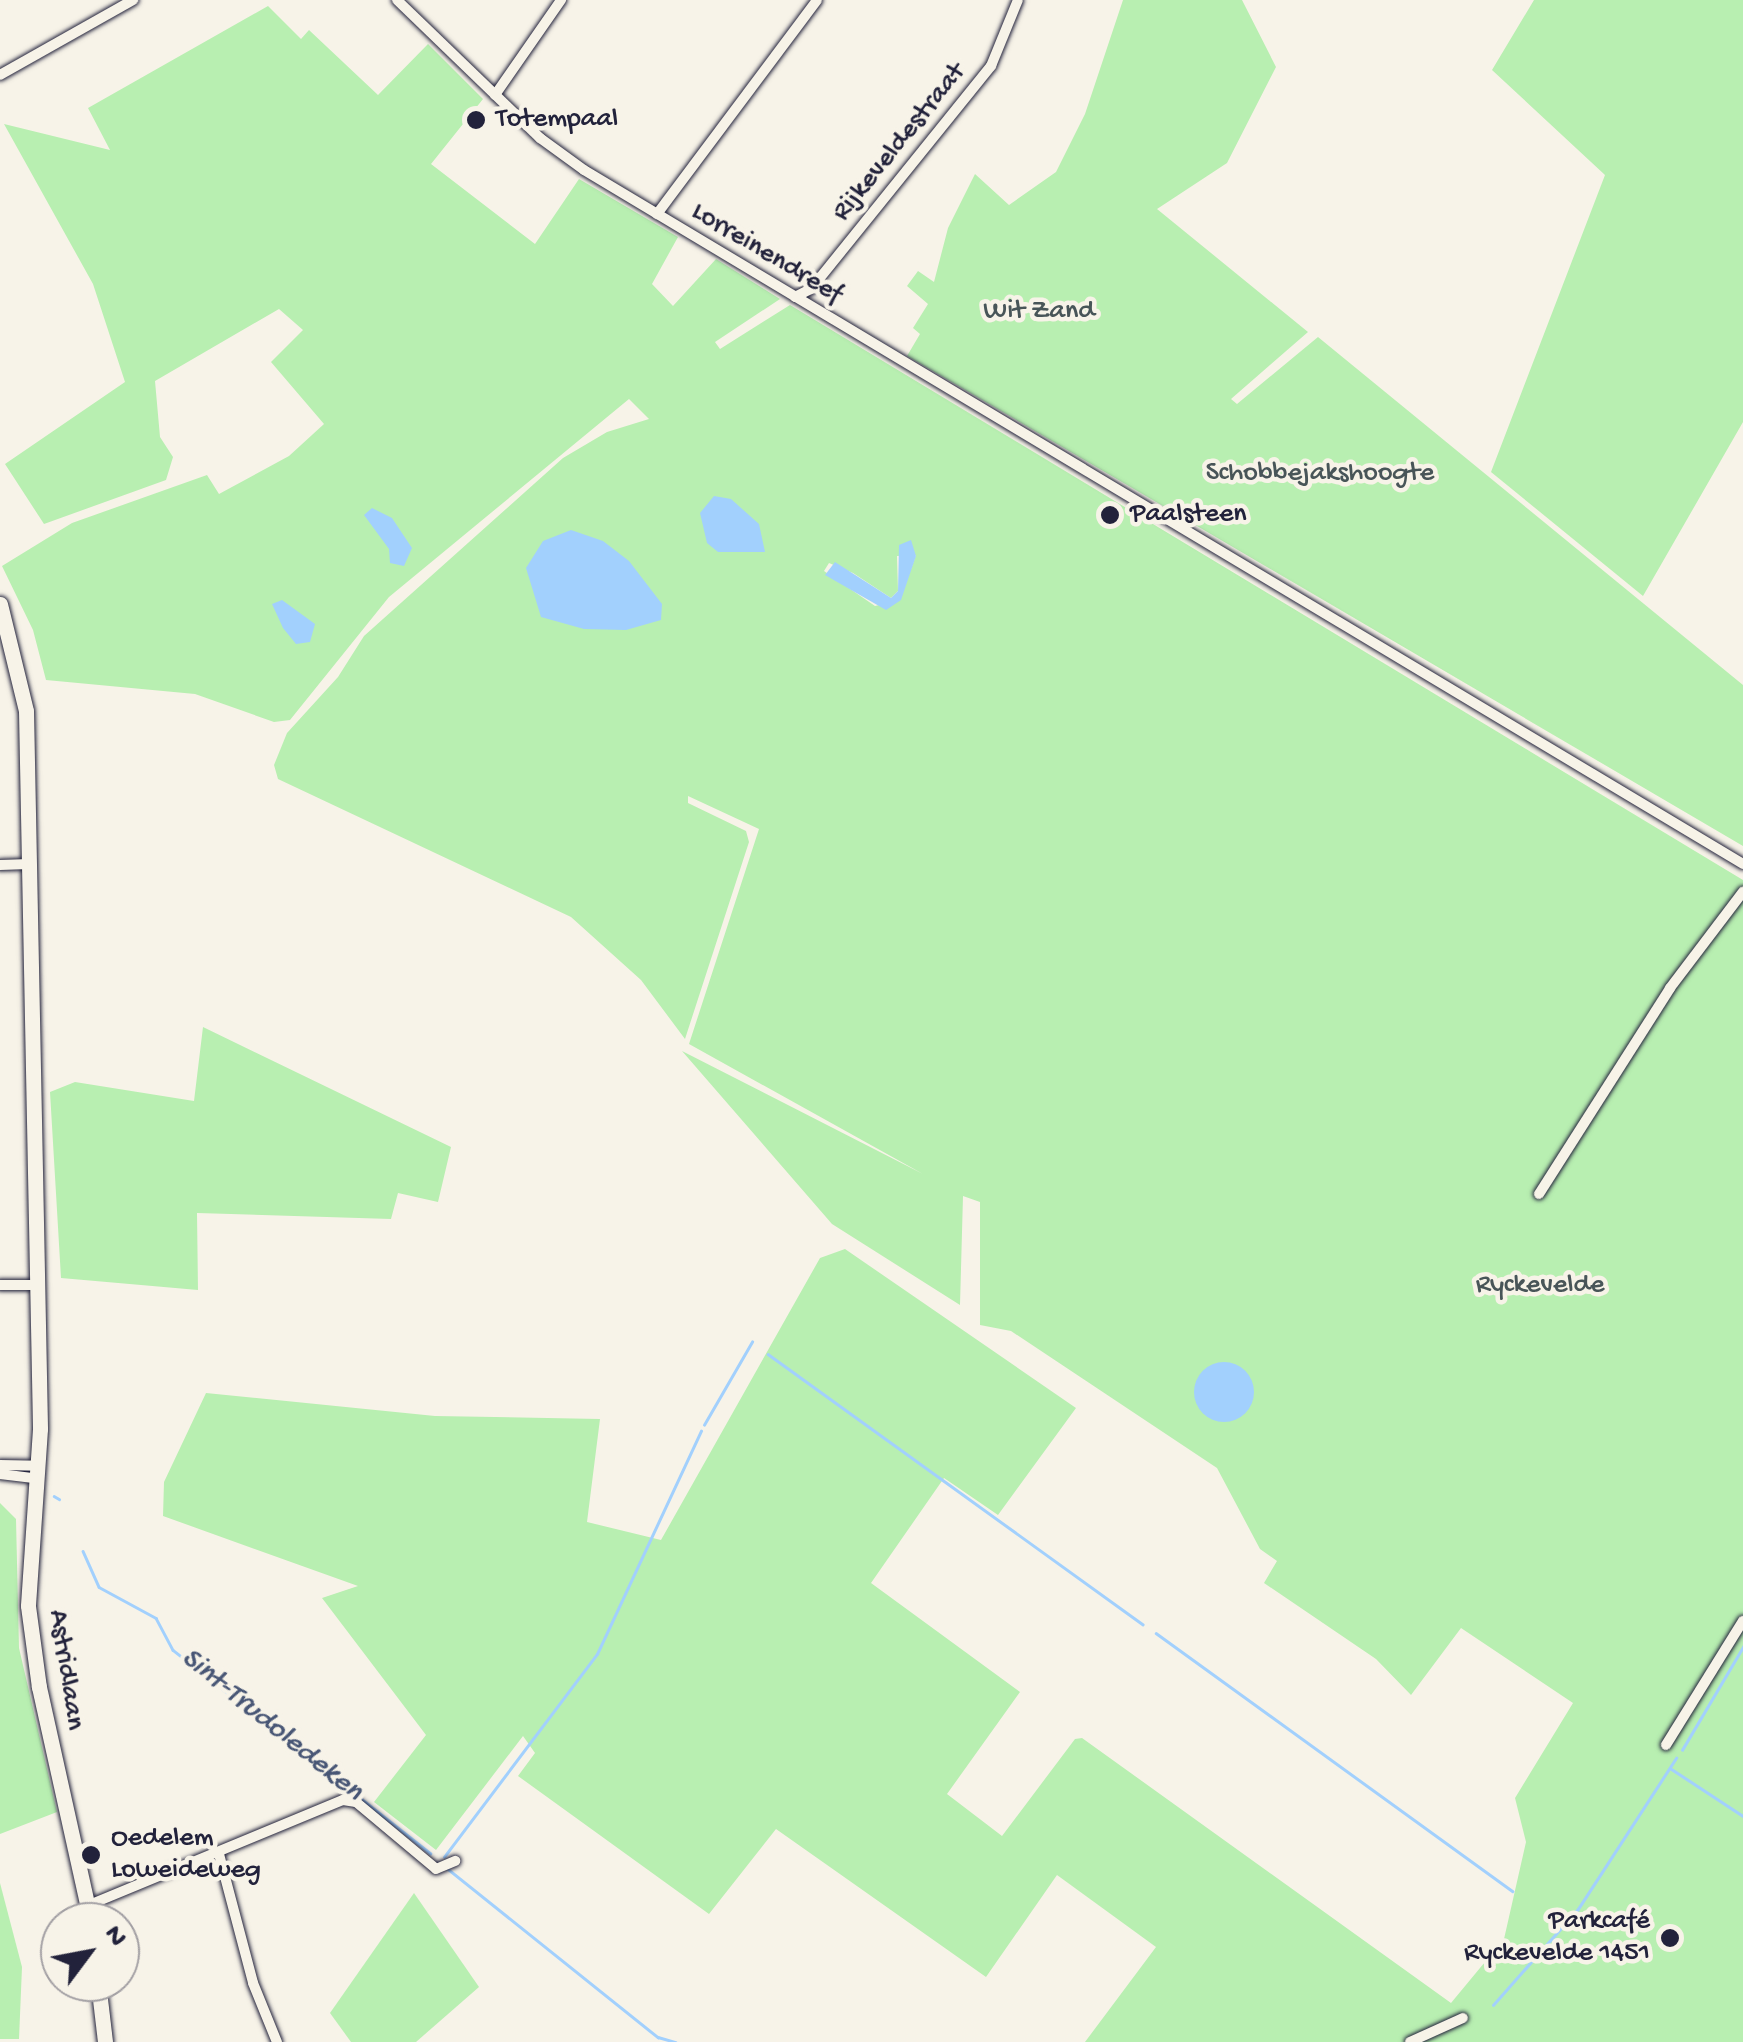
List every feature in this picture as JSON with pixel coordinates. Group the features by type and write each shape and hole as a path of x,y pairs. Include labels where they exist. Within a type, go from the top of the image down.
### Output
{"main road":[{"name":"Astridlaan","path":"0,604 24,692 30,864 38,1473 31,1637 88,1902"},
{"path":"100,2002 104,2042"}],"street":[{"path":"0,75 133,0"},
{"name":"Lorreinendreef","path":"397,0 540,138 657,214 1743,864"},
{"path":"496,96 562,0"},
{"path":"657,214 817,0"},
{"name":"Rijkeveldestraat","path":"795,297 811,288 991,66 1018,0"},
{"path":"0,866 30,864"},
{"path":"1540,1194 1616,1070 1743,892"},
{"path":"0,1285 36,1284"},
{"path":"0,1465 38,1473"},
{"path":"0,1474 38,1473"},
{"path":"1666,1745 1743,1621"},
{"path":"94,1902 153,1882 343,1800 356,1802 436,1869 455,1861"},
{"path":"219,1854 253,1983 277,2042"},
{"path":"1410,2042 1464,2018"}],"green space":[{"name":"Wit Zand","path":"1123,0 1242,0 1276,67 1227,163 1157,209 1308,332 1231,399 1237,404 1318,337 1743,685 1743,846 907,356 920,334 913,328 928,304 907,286 918,271 934,282 948,228 975,174 1009,205 1056,172 1085,114"},
{"path":"1534,0 1743,0 1743,422 1643,596 1491,472 1605,175 1492,70"},
{"name":"Ryckevelde","path":"268,6 301,39 309,30 378,95 428,44 483,99 431,164 535,244 579,179 678,237 652,284 673,306 716,259 780,299 715,342 720,349 790,305 1743,880 1743,2042 1085,2042 1156,1947 1057,1875 986,1977 776,1829 709,1914 518,1776 535,1753 523,1736 436,1850 374,1802 426,1735 322,1598 358,1586 163,1516 164,1482 206,1393 435,1416 600,1419 587,1522 661,1540 820,1258 845,1249 1076,1408 998,1515 944,1478 871,1583 1020,1692 947,1794 1002,1836 1075,1739 1082,1738 1451,2003 1504,1939 1526,1842 1515,1798 1573,1703 1461,1628 1411,1695 1376,1659 1264,1583 1277,1561 1260,1549 1217,1468 1011,1331 980,1325 980,1202 963,1196 960,1305 832,1224 682,1051 923,1174 689,1044 759,829 688,796 688,803 746,831 749,842 685,1039 641,980 571,917 278,779 274,765 287,733 338,677 364,636 563,458 607,432 649,419 629,399 389,597 290,720 274,722 195,694 46,680 33,630 2,566 72,523 207,475 219,494 289,456 324,424 271,362 303,330 279,309 155,381 160,437 173,457 166,480 44,524 5,464 125,382 93,284 4,124 110,150 88,108","holes":["916,555 900,600 875,606 824,571 829,563 853,573 891,598 898,591 897,556"]},
{"path":"203,1027 451,1147 438,1202 398,1193 391,1219 197,1213 198,1290 61,1278 50,1092 75,1082 194,1101"},
{"path":"0,1503 16,1519 19,1648 57,1812 0,1834"},
{"path":"0,1883 22,1967 19,2039 0,2039"},
{"path":"414,1893 479,1987 416,2042 351,2042 330,2013"}],"water":[{"path":"714,496 731,499 759,524 765,552 718,552 707,543 700,513"},
{"path":"372,508 392,518 412,548 404,566 390,563 389,549 364,515"},
{"path":"571,530 603,541 629,561 662,604 661,620 626,630 584,629 541,617 526,568 543,541"},
{"path":"911,540 916,556 901,600 886,610 825,575 835,562 891,598 898,591 899,545"},
{"path":"282,600 315,624 310,642 296,644 283,628 272,604"},
{"path":"1224,1362 1245,1371 1254,1392 1245,1413 1224,1422 1203,1413 1194,1392 1203,1371"}],"waterway":[{"path":"704,1425 752,1342"},
{"path":"768,1354 1143,1624"},
{"path":"444,1857 597,1654 701,1431"},
{"name":"Sint-Trudoledeken","path":"54,1496 59,1499"},
{"name":"Sint-Trudoledeken","path":"83,1551 99,1587 156,1618 173,1650 430,1853"},
{"path":"1156,1633 1513,1891"},
{"path":"1682,1750 1743,1647"},
{"path":"1493,2005 1578,1909 1676,1758"},
{"path":"1670,1768 1743,1816"},
{"name":"Sint-Trudoledeken","path":"448,1869 658,2037 675,2042"}],"place":[{"name":"Totempaal","path":"476,120"},
{"name":"Paalsteen","path":"1110,515"},
{"name":"Oedelem Loweideweg","path":"91,1855"},
{"name":"Parkcafé Ryckevelde 1451","path":"1670,1938"}],"park label":[{"name":"Schobbejakshoogte","path":"1320,474"}]}
